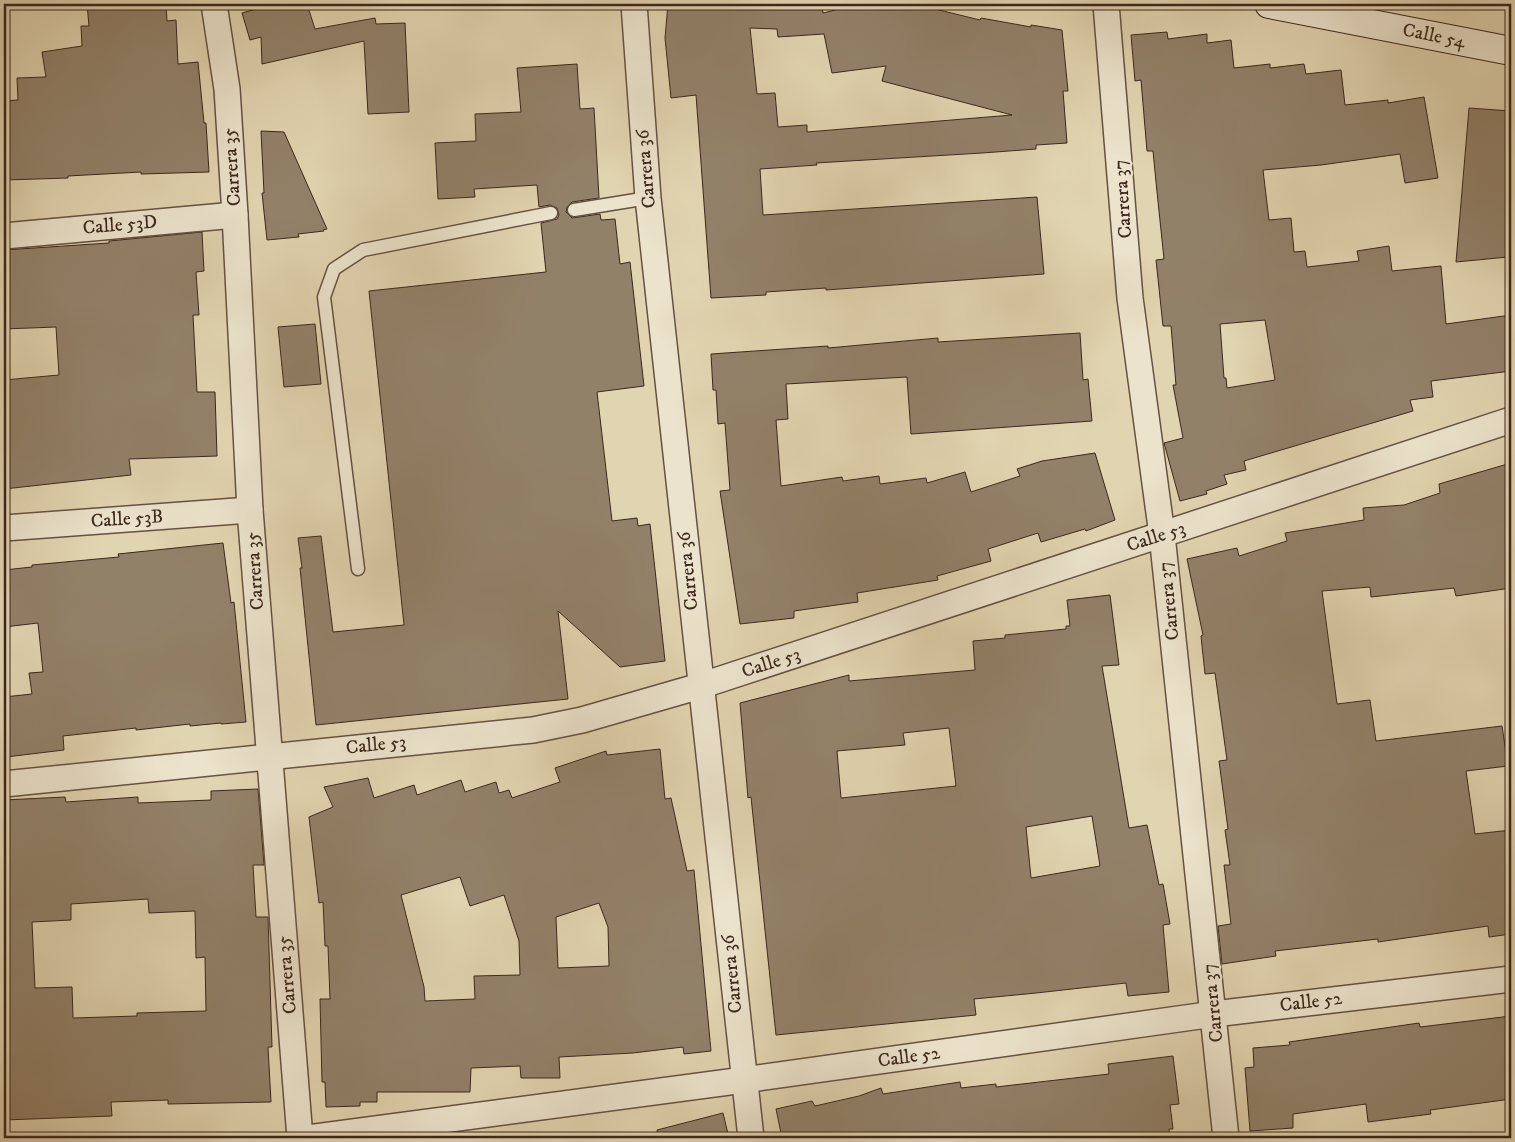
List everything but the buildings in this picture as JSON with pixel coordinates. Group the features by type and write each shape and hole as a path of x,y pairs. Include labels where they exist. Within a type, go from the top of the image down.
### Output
{"street":[{"name":"Carrera 35","path":"214,4 226,89 235,215 250,510 300,1138"},
{"name":"Carrera 36","path":"634,4 648,198 751,1138"},
{"name":"Carrera 37","path":"1106,4 1130,298 1162,535 1226,1138"},
{"name":"Calle 54","path":"1269,4 1511,51"},
{"name":"Calle 53D","path":"4,236 235,215"},
{"name":"Calle 53","path":"4,784 533,730 582,720 700,686 1511,420"},
{"name":"Calle 53B","path":"4,528 250,510"},
{"name":"Calle 52","path":"308,1138 744,1080 1214,1014 1511,979"}],"lane":[{"path":"574,210 648,198"},
{"path":"358,569 324,297 334,269 363,250 551,213"}]}
